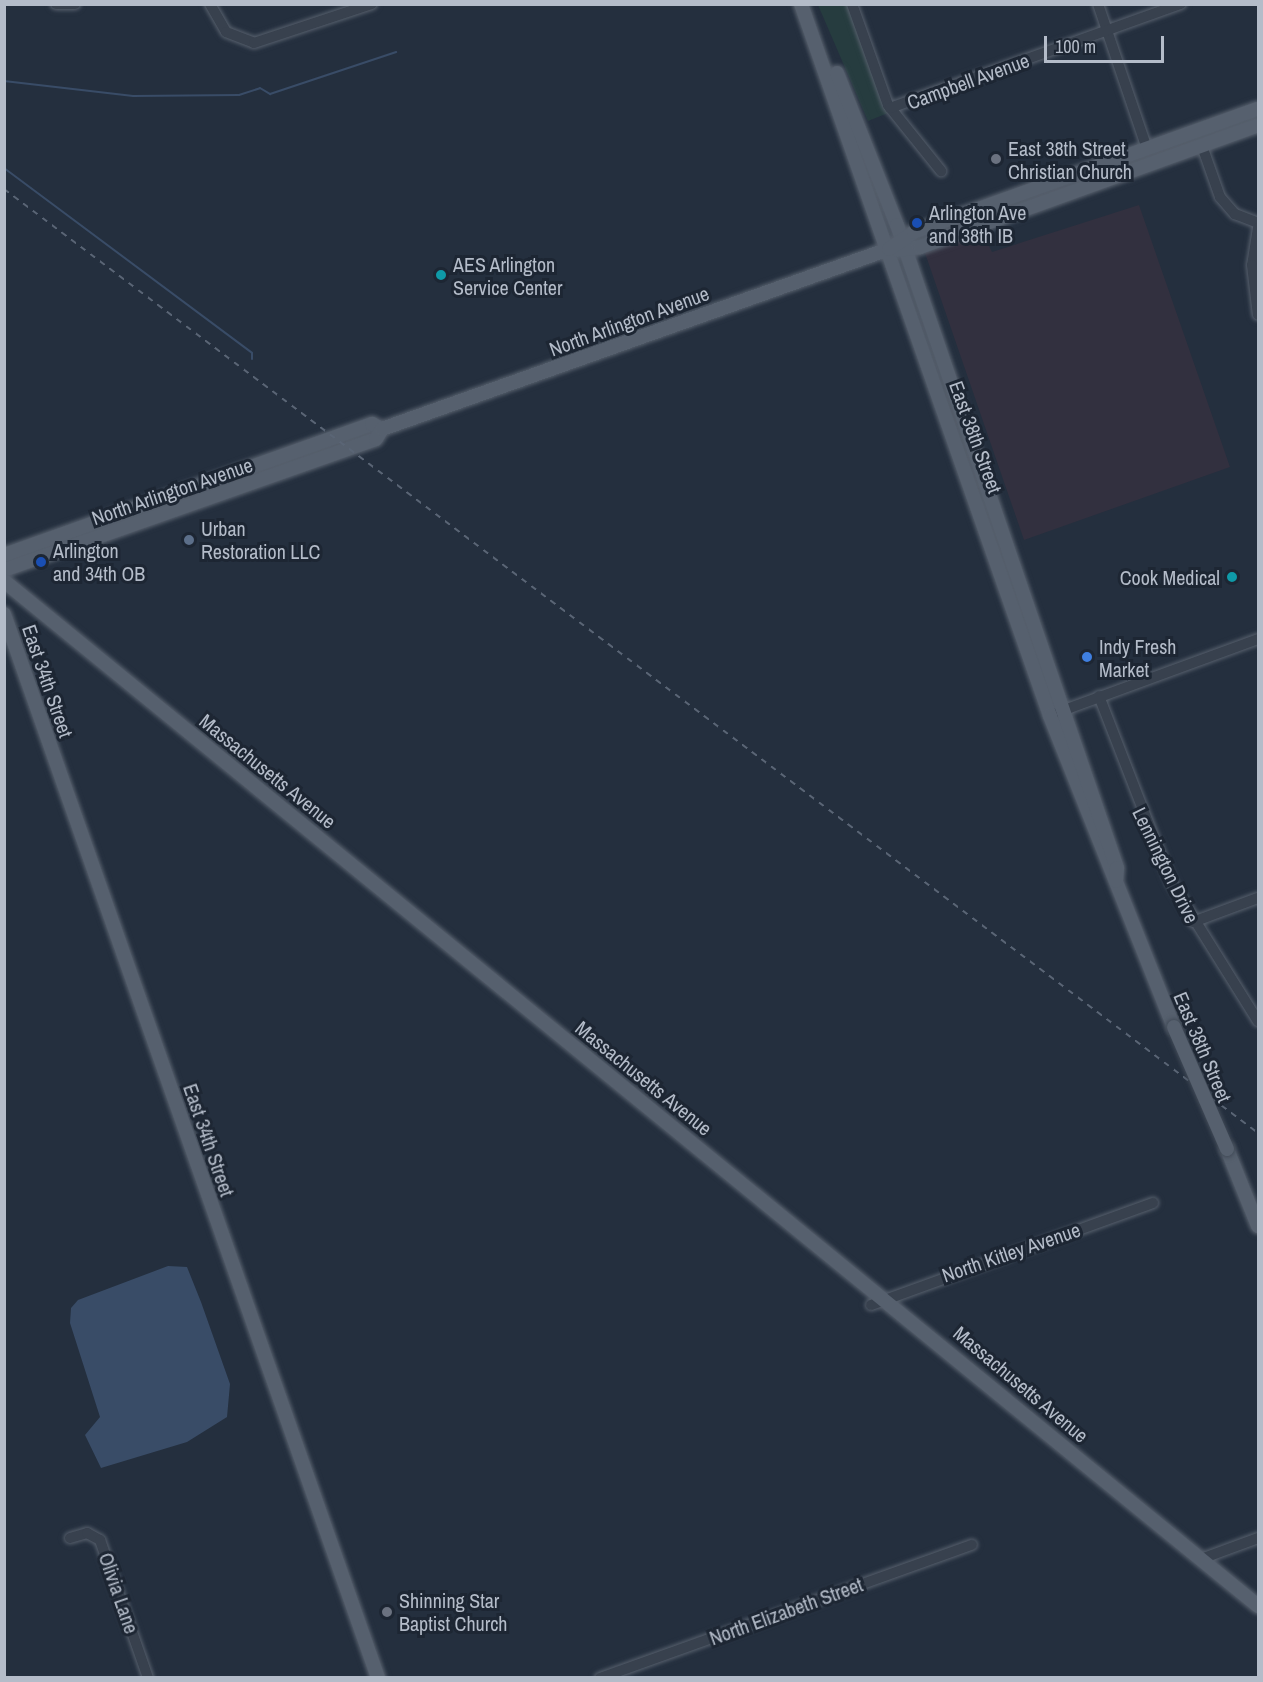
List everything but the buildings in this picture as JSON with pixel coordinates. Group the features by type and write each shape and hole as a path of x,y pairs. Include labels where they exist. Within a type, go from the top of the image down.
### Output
{"main road":[{"name":"East 38th Street","path":"801,4 1116,881 1174,1027 1258,1226"},
{"name":"East 38th Street","path":"811,4 901,237 1056,713"},
{"name":"North Arlington Avenue","path":"4,570 376,439 382,429 889,249 901,237 1258,109"},
{"path":"889,249 905,252 1258,125"},
{"name":"North Arlington Avenue","path":"4,555 372,424 382,429"},
{"name":"Massachusetts Avenue","path":"4,581 884,1296 1258,1606"},
{"name":"East 34th Street","path":"4,614 378,1677"}],"street":[{"path":"57,5 75,4"},
{"path":"210,4 226,32 255,43 372,4"},
{"path":"852,4 890,108 940,171"},
{"path":"1098,4 1147,149"},
{"name":"Campbell Avenue","path":"890,108 1181,4"},
{"path":"1202,146 1220,197 1235,214 1258,226 1252,265 1258,315"},
{"path":"1056,713 1258,639"},
{"name":"Lennington Drive","path":"1099,696 1151,838 1193,922 1258,1021"},
{"path":"1193,922 1258,898"},
{"name":"North Kitley Avenue","path":"871,1305 884,1296 1154,1203"},
{"name":"Olivia Lane","path":"70,1539 87,1533 100,1540 148,1677"},
{"path":"1201,1558 1258,1538"},
{"name":"North Elizabeth Street","path":"600,1677 972,1545"}],"shaded area":[{"path":"1139,205 1230,467 1024,540 925,253 982,232 992,252"}],"green space":[{"path":"818,5 848,5 888,113 868,121"}],"water":[{"path":"168,1266 187,1267 201,1302 230,1384 227,1417 187,1442 101,1468 85,1435 100,1417 70,1323 71,1308 78,1300"}],"waterway":[{"path":"4,81 133,96 239,95 260,88 270,94 396,52"},
{"path":"4,168 252,353 252,359"}],"railway":[{"path":"4,189 1258,1133"}],"place":[{"name":"East 38th Street Christian Church","path":"996,159"},
{"name":"Arlington Ave and 38th IB","path":"917,223"},
{"name":"AES Arlington Service Center","path":"441,275"},
{"name":"Urban Restoration LLC","path":"189,540"},
{"name":"Arlington and 34th OB","path":"41,562"},
{"name":"Cook Medical","path":"1232,577"},
{"name":"Indy Fresh Market","path":"1087,657"},
{"name":"Shinning Star Baptist Church","path":"387,1612"}]}
